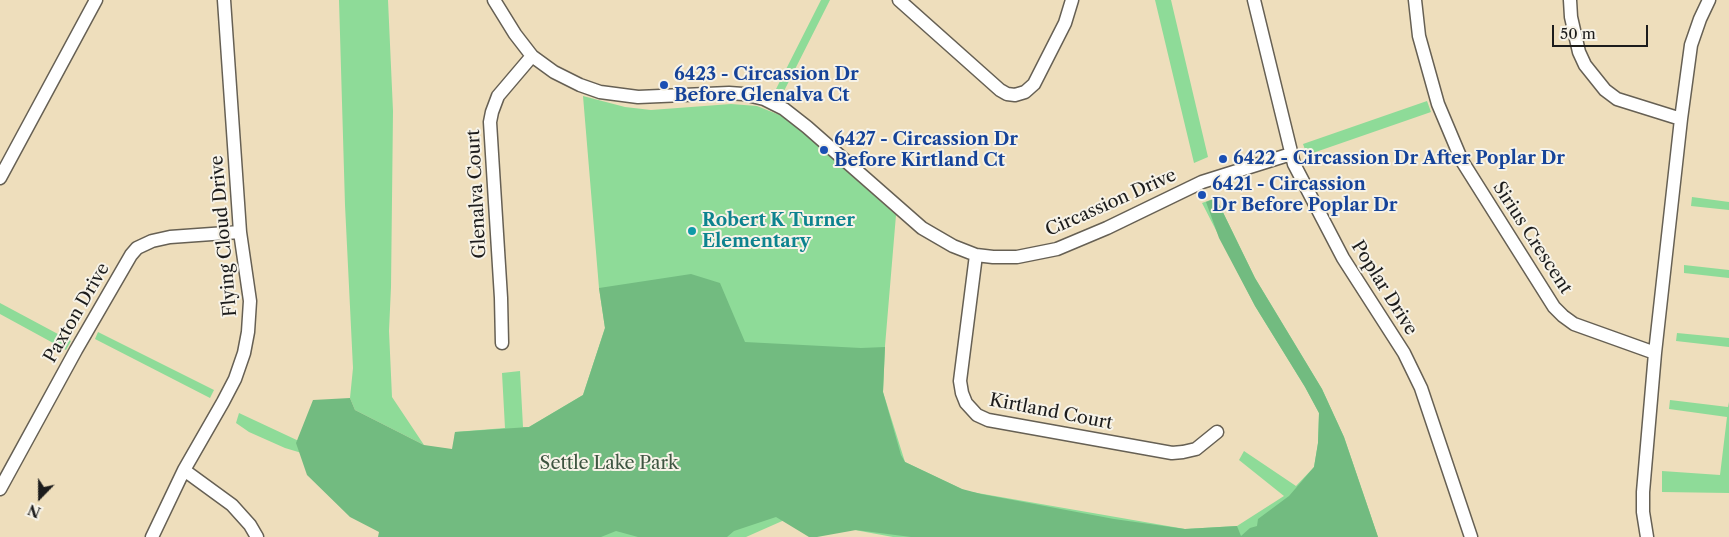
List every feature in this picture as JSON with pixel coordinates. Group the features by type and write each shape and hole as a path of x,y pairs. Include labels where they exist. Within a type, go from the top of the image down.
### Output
{"street":[{"path":"0,178 96,0"},
{"name":"Flying Cloud Drive","path":"152,537 184,470 223,402 238,370 244,353 249,327 250,301 240,232 224,0"},
{"name":"Circassion Drive","path":"494,0 514,34 532,56 554,72 600,92 622,96 654,98 735,94 764,99 784,109 922,228 953,246 976,255 1018,257 1057,249 1107,228 1202,182 1291,154"},
{"path":"899,0 1000,90 1007,94 1015,95 1025,92 1034,84 1066,23 1072,0"},
{"name":"Poplar Drive","path":"1254,0 1291,154 1298,172 1339,250 1404,353 1420,388 1471,537"},
{"name":"Sirius Crescent","path":"1415,0 1419,36 1438,104 1462,161 1554,306 1574,324 1655,353"},
{"path":"1570,0 1571,16 1579,52 1585,65 1605,90 1617,99 1681,119"},
{"path":"1647,537 1643,512 1643,492 1655,353 1681,119 1691,45 1709,0"},
{"name":"Glenalva Court","path":"502,343 490,122 498,96 532,56"},
{"name":"Paxton Drive","path":"0,489 131,254 144,244 162,239 240,232"},
{"name":"Kirtland Court","path":"976,255 960,380 964,399 971,410 977,415 988,420 1172,453 1196,449 1217,432"},
{"path":"184,470 232,505 250,525 257,537"}],"green space":[{"path":"339,0 388,0 393,111 389,331 392,397 424,445 355,410 350,398 353,368 345,205"},
{"path":"821,0 830,0 783,93 776,89"},
{"path":"1155,0 1171,0 1208,157 1194,163"},
{"path":"583,96 625,107 651,110 731,104 757,106 782,116 798,128 896,215 883,392 905,462 966,491 1185,529 1237,526 1284,496 1239,460 1244,451 1296,486 1314,467 1318,443 1319,413 1255,306 1202,203 1216,198 1255,278 1322,389 1344,437 1378,537 893,537 789,518 746,537 443,537 455,432 505,428 502,373 520,371 523,427 529,427 583,395 605,328 599,288"},
{"path":"1427,101 1431,112 1307,155 1303,144"},
{"path":"1692,197 1729,202 1729,210 1691,206"},
{"name":"Settle Lake Park","path":"1216,198 1255,278 1322,389 1344,437 1378,537 911,537 856,530 809,537 776,517 734,531 727,537 638,537 616,531 601,537 378,537 379,532 350,517 307,475 296,443 313,400 350,398 355,410 424,445 452,449 455,432 529,427 583,395 605,328 599,288 691,274 720,283 745,342 861,348 885,347 883,392 901,455 905,462 962,489 981,494 1114,519 1185,529 1237,526 1241,536 1250,528 1257,526 1258,519 1289,496 1314,467 1318,443 1319,413 1255,306 1219,238 1206,202"},
{"path":"1684,265 1729,270 1729,278 1684,273"},
{"path":"0,303 71,341 66,350 0,314"},
{"path":"98,332 214,390 210,398 95,339"},
{"path":"1677,333 1729,338 1729,347 1676,341"},
{"path":"1670,400 1728,407 1729,402 1729,493 1662,492 1662,471 1720,475 1727,417 1669,409"},
{"path":"239,413 301,442 305,454 285,448 249,432 236,423"}],"place":[{"name":"6423 - Circassion Dr Before Glenalva Ct","path":"664,85"},
{"name":"6427 - Circassion Dr Before Kirtland Ct","path":"824,150"},
{"name":"6422 - Circassion Dr After Poplar Dr","path":"1223,159"},
{"name":"6421 - Circassion Dr Before Poplar Dr","path":"1202,195"},
{"name":"Robert K Turner Elementary","path":"692,231"}]}
